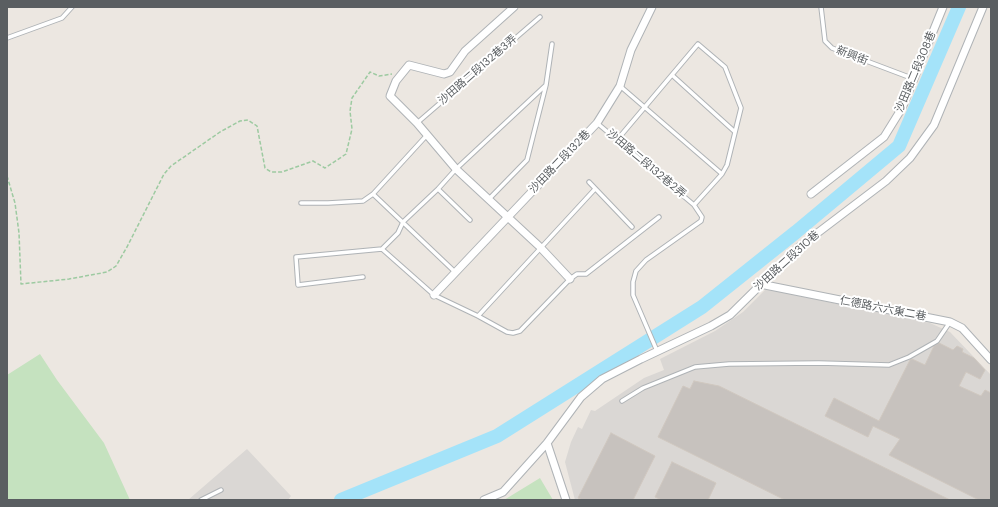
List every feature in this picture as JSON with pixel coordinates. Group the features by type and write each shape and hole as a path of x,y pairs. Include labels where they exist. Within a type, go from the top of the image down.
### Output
{"street":[{"path":"514,7 465,51 450,72 444,74 409,65 396,81 390,96 417,123 456,169 540,248 570,279"},
{"name":"沙田路二段132巷","path":"434,295 597,123 620,86 631,50 652,7"},
{"name":"沙田路二段308巷","path":"811,194 884,137 902,108 943,7"},
{"name":"沙田路二段310巷","path":"484,500 503,492 547,443 581,397 602,379 711,326 730,315 799,247 886,182 910,158 934,125 983,7"},
{"name":"仁德路六六東二巷","path":"760,284 950,322 962,328 991,360"},
{"path":"547,443 566,500"}],"lane":[{"path":"7,38 62,18 72,7"},
{"name":"新興街","path":"821,7 825,41 832,48 914,79"},
{"name":"沙田路二段132巷3弄","path":"417,123 540,18"},
{"path":"489,199 527,160 546,85 552,44"},
{"path":"617,140 698,44 725,67 741,108 727,165 722,174 694,205 702,217 701,221 646,260 636,271 633,282 632,295 657,352"},
{"path":"672,75 736,132"},
{"path":"363,277 298,285 296,257 382,249 398,233 402,222 546,85"},
{"path":"620,86 722,174"},
{"name":"沙田路二段132巷2弄","path":"597,123 694,205"},
{"path":"301,203 328,204 363,200 373,194 427,135"},
{"path":"589,182 632,227"},
{"path":"438,189 470,220"},
{"path":"478,316 595,189"},
{"path":"373,194 455,273"},
{"path":"382,249 434,295 507,332 513,333 520,331 570,279 577,274 586,274 659,217"},
{"path":"622,401 643,388 695,367 729,364 819,363 889,365 909,357 937,341 950,322"},
{"path":"201,500 221,490"}],"path":[{"path":"7,176 15,203 18,226 21,284 70,279 107,272 116,266 164,174 171,166 187,154 220,132 240,121 248,120 257,126 265,168 271,172 282,172 295,169 304,163 312,161 325,168 346,154 352,129 350,111 352,98 370,72 379,76 390,75 396,72"}],"shaded area":[{"path":"766,289 930,323 950,332 991,375 991,500 575,500 565,462 571,442 578,427 582,429 591,410 595,411 644,378 664,370 660,359 715,331 743,312"},
{"path":"247,449 291,496 288,500 188,500"}],"green space":[{"path":"40,354 57,380 104,443 130,500 7,500 7,375"},
{"path":"540,478 553,500 504,500"}],"building":[{"path":"939,343 953,350 957,346 963,349 962,352 974,358 985,370 980,379 966,372 959,386 981,396 985,390 991,393 991,500 979,500 889,455 900,439 873,426 868,437 825,416 834,398 879,421 910,360 912,359 925,365 934,346"},
{"path":"694,381 719,386 950,500 785,500 658,437 683,386 690,389"},
{"path":"611,433 655,456 633,500 583,500 578,498"},
{"path":"672,462 716,483 708,500 662,500 655,497"}],"waterway":[{"path":"341,500 497,436 702,307 796,232 899,146 959,7"}]}
